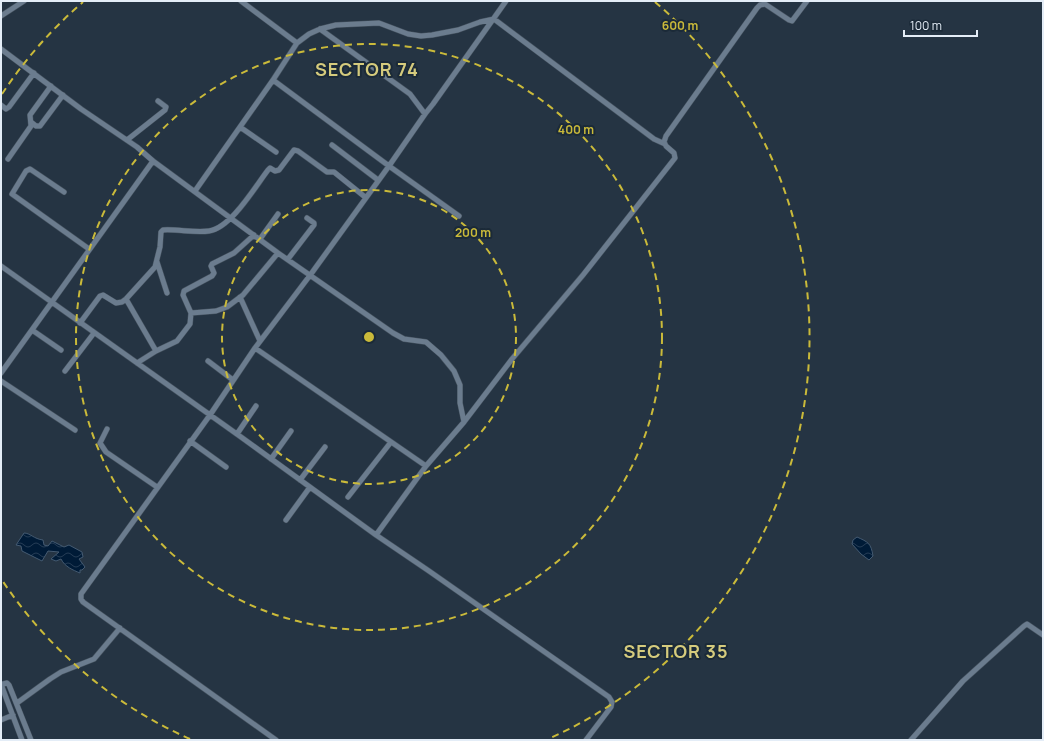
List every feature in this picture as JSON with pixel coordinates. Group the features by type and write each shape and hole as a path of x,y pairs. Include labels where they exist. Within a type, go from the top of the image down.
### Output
{"street":[{"path":"1,16 24,1"},
{"path":"241,1 297,43"},
{"path":"273,739 83,602 81,600 81,594 210,415 260,341 389,166 424,114 433,104 506,1"},
{"path":"665,144 664,141 666,136 759,6 765,4 792,21 807,1"},
{"path":"195,191 273,80 297,43 310,34 320,29 336,25 350,23 379,23 408,34 421,36 445,33 494,19"},
{"path":"376,535 426,466 464,422 512,359 583,275 675,158 674,153 665,144 654,139 494,19"},
{"path":"320,29 410,94 424,114"},
{"path":"1,49 127,140 153,161 278,253 393,333 404,339 426,342 442,354 454,371 460,385 460,406 464,422"},
{"path":"1,105 6,109 9,107 34,73"},
{"path":"273,80 459,216"},
{"path":"8,159 31,126 30,115 51,86"},
{"path":"31,122 36,126 40,126 63,95"},
{"path":"127,140 165,110 166,107 158,101"},
{"path":"240,127 276,152"},
{"path":"332,144 378,180"},
{"path":"80,323 100,296 103,295 116,303 122,302 155,267 160,247 161,232 163,230 211,230 232,218 268,170 270,168 278,170 294,150 298,151 327,172 334,172 365,197"},
{"path":"1,373 153,161"},
{"path":"64,192 30,169 26,171 12,194 89,249"},
{"path":"260,239 278,214"},
{"path":"288,259 314,225 314,223 307,218"},
{"path":"137,363 156,351 174,344 180,339 191,321 191,313 183,295 184,290 212,276 214,273 211,266 212,264 234,253 254,235"},
{"path":"191,313 223,310 240,297 255,282 278,253"},
{"path":"157,262 167,293"},
{"path":"1,266 376,535 609,696 612,705 610,710 586,740"},
{"path":"240,297 260,341"},
{"path":"126,299 156,351"},
{"path":"32,330 61,350"},
{"path":"65,371 94,333"},
{"path":"255,348 426,466"},
{"path":"208,361 233,380"},
{"path":"1,380 75,430"},
{"path":"237,434 256,406"},
{"path":"107,429 100,443 106,452 157,487"},
{"path":"271,459 291,431"},
{"path":"190,441 226,467"},
{"path":"348,497 391,442"},
{"path":"300,480 325,447"},
{"path":"286,520 310,487"},
{"path":"911,740 963,681 1024,626 1027,624 1043,635"},
{"path":"17,702 50,678 94,659 120,628"},
{"path":"22,740 2,687 3,684 7,683 9,685 31,740"},
{"path":"1,720 13,715"}],"water":[{"path":"24,533 43,540 44,545 48,546 52,541 64,547 69,545 82,552 83,557 79,559 85,567 80,570 80,573 67,566 61,559 56,561 51,559 59,552 48,551 42,561 22,551 21,546 16,545"},
{"path":"857,537 870,546 873,556 869,560 852,544 853,540"}],"district":[{"name":"SECTOR 74","path":"367,70"},
{"name":"SECTOR 35","path":"676,652"}]}
